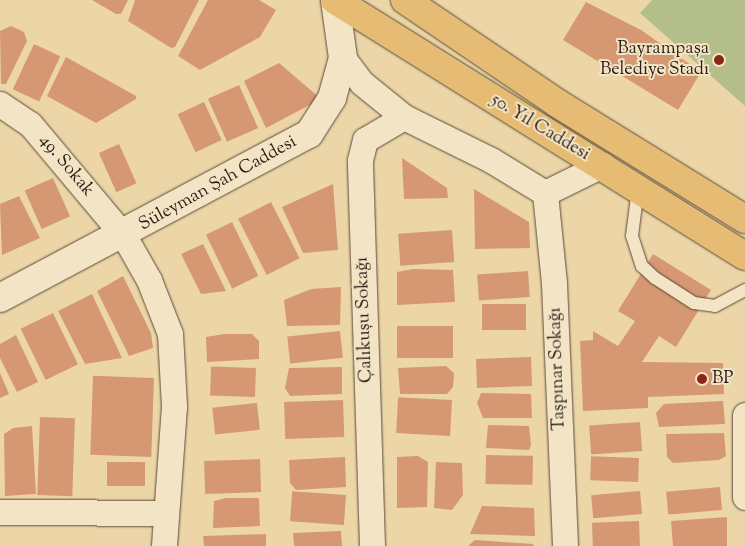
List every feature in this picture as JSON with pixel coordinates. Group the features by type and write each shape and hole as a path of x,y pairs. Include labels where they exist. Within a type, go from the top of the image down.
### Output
{"main road":[{"name":"50. Yıl Caddesi","path":"335,0 745,256"},
{"name":"50. Yıl Caddesi","path":"405,0 557,103 617,136 745,219"},
{"path":"602,165 617,136"}],"street":[{"name":"Süleyman Şah Caddesi","path":"0,298 124,236 309,134 332,98 343,58 335,0"},
{"path":"343,58 362,83 404,116 491,160 545,193 602,165"},
{"name":"49. Sokak","path":"0,104 30,124 124,236 149,280 170,334 174,406 164,513 164,546"},
{"name":"Çalıkuşu Sokağı","path":"372,546 360,160 365,140 404,116"},
{"name":"Taşpınar Sokağı","path":"545,193 554,283 565,546"},
{"path":"745,415 745,497"},
{"path":"0,512 164,513"}],"lane":[{"path":"638,189 632,236 642,266 654,278 694,302 715,306 745,290"}],"green space":[{"name":"Bayrampaşa Belediye Stadı","path":"652,0 745,0 745,106 640,13"}],"building":[{"path":"92,0 128,0 121,14 116,14"},
{"path":"135,0 199,0 175,47 171,48 128,21"},
{"path":"208,0 259,0 276,10 260,37 200,70 178,56"},
{"path":"586,2 641,30 701,72 678,110 563,40"},
{"path":"11,26 24,32 27,41 6,84 1,84 0,31"},
{"path":"34,44 60,56 39,102 13,89"},
{"path":"66,57 136,96 136,99 96,123 47,96"},
{"path":"279,63 321,99 266,128 244,81"},
{"path":"239,85 258,128 227,142 208,99"},
{"path":"204,102 222,140 195,152 178,114"},
{"path":"119,144 136,183 116,192 99,153"},
{"path":"402,158 447,188 448,198 404,199"},
{"path":"53,178 70,216 42,229 25,191"},
{"path":"333,184 338,250 303,253 282,207"},
{"path":"474,189 529,222 530,248 475,249"},
{"path":"19,196 40,238 2,255 0,204"},
{"path":"271,202 300,258 267,275 238,219"},
{"path":"232,222 258,276 232,289 206,235"},
{"path":"452,230 454,262 400,266 398,234"},
{"path":"203,244 226,291 201,294 181,254"},
{"path":"653,254 711,290 676,347 659,336 642,362 723,363 724,394 648,397 648,408 583,411 580,341 593,340 593,331 618,346 635,321 618,311"},
{"path":"413,269 453,270 455,302 397,305 397,272"},
{"path":"528,271 530,297 479,300 477,275"},
{"path":"123,276 151,333 153,348 129,356 97,291"},
{"path":"341,287 340,325 287,326 284,300 311,289"},
{"path":"92,294 122,358 85,364 58,311"},
{"path":"482,304 526,304 526,330 482,330"},
{"path":"53,313 78,364 46,380 21,329"},
{"path":"397,326 453,326 453,358 397,358"},
{"path":"340,331 343,358 290,363 287,337"},
{"path":"224,334 252,334 259,341 259,359 207,362 206,337"},
{"path":"16,335 38,382 17,392 0,358 0,344"},
{"path":"531,357 532,386 477,388 476,359"},
{"path":"211,366 256,368 255,397 210,395"},
{"path":"446,366 454,373 453,387 447,394 400,394 398,368"},
{"path":"342,367 342,394 290,396 285,388 289,368"},
{"path":"0,373 9,394 0,398"},
{"path":"93,376 154,378 151,457 90,455"},
{"path":"481,393 531,394 532,418 483,418 477,403"},
{"path":"398,397 452,400 450,436 396,433"},
{"path":"343,400 344,437 285,439 284,402"},
{"path":"723,401 725,424 659,427 656,413 664,404"},
{"path":"257,403 260,430 215,435 212,408"},
{"path":"40,417 75,418 72,496 37,495"},
{"path":"640,422 642,451 591,454 589,426"},
{"path":"488,425 529,426 531,445 529,450 486,448"},
{"path":"32,426 36,494 5,496 4,434 13,428"},
{"path":"724,433 726,456 719,460 673,463 667,457 666,434"},
{"path":"486,455 533,456 532,485 485,484"},
{"path":"418,456 428,462 427,507 397,508 397,457"},
{"path":"591,456 639,458 638,482 590,480"},
{"path":"345,457 346,487 296,490 290,483 289,460"},
{"path":"260,459 261,492 205,494 204,461"},
{"path":"107,462 145,462 145,486 107,486"},
{"path":"436,462 462,463 463,495 452,510 434,508"},
{"path":"720,487 722,510 668,515 666,492"},
{"path":"292,491 346,495 344,525 290,521"},
{"path":"640,491 642,514 593,518 591,495"},
{"path":"226,498 259,498 260,526 213,528 214,501"},
{"path":"482,506 534,508 535,536 470,534"},
{"path":"727,517 727,546 673,546 671,521"},
{"path":"639,521 640,546 593,546 592,523"},
{"path":"341,531 342,546 294,546 293,533"},
{"path":"266,534 266,546 204,546 203,536"},
{"path":"475,540 533,544 534,546 468,546"}],"place":[{"name":"Bayrampaşa Belediye Stadı","path":"719,60"},
{"name":"BP","path":"702,379"}]}
